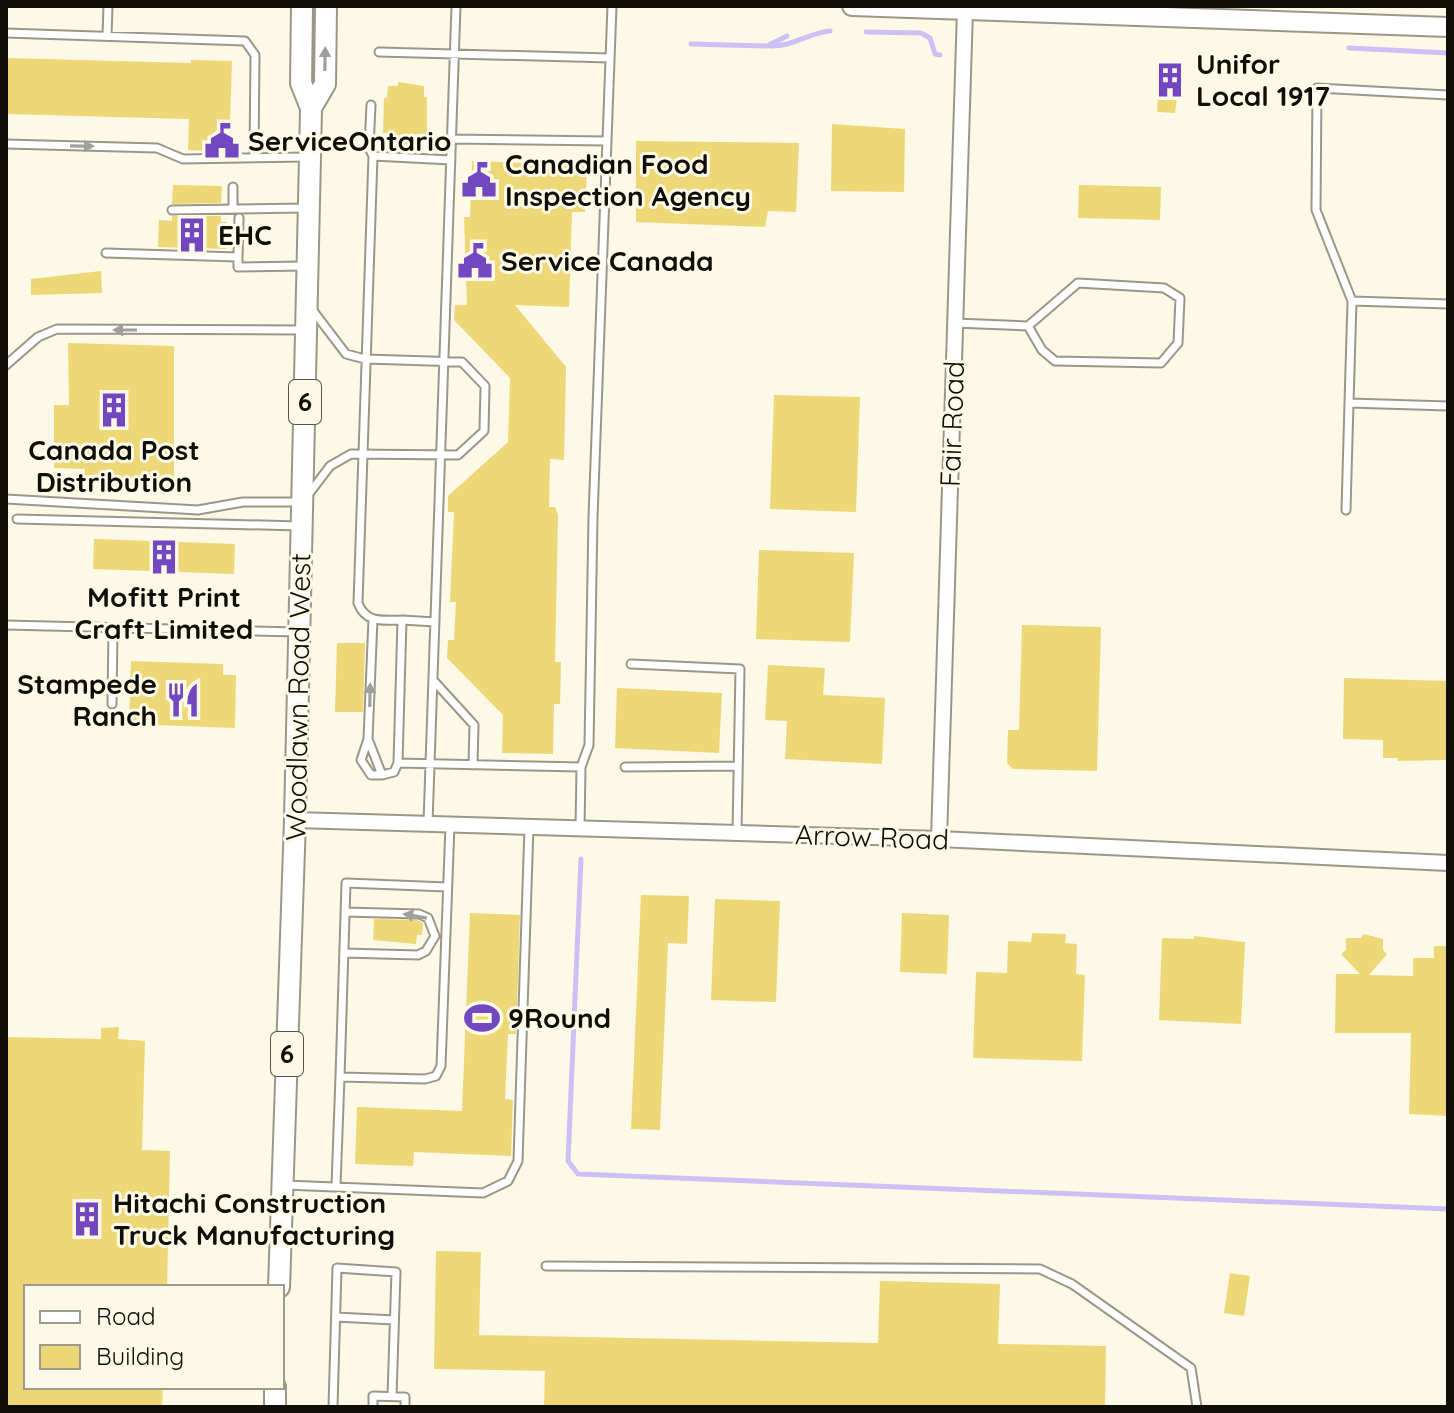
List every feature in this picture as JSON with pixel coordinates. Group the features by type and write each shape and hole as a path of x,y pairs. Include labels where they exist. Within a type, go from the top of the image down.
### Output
{"main road":[{"name":"Woodlawn Road West","path":"279,1285 295,820 311,108 301,83 302,6"},
{"name":"Woodlawn Road West","path":"311,108 325,84 326,6"},
{"path":"852,6 1252,12 1448,27"}],"street":[{"name":"Fair Road","path":"939,839 965,10"},
{"name":"Arrow Road","path":"295,820 939,839 1448,863"}],"lane":[{"path":"107,36 108,6"},
{"path":"428,824 456,6"},
{"path":"580,829 581,767 589,745 612,6"},
{"path":"6,33 245,41 252,47 255,62 254,157"},
{"path":"379,52 610,58"},
{"path":"1346,510 1352,301 1316,210 1317,88 1448,95"},
{"path":"371,105 369,148 373,156 358,603 365,616 373,619 435,622"},
{"path":"452,139 607,141"},
{"path":"6,144 157,148 183,159 310,157"},
{"path":"373,156 451,160"},
{"path":"233,187 233,209"},
{"path":"172,210 309,208"},
{"path":"239,218 238,267 307,266"},
{"path":"106,253 238,257"},
{"path":"955,323 1028,326 1078,283 1164,288 1180,298 1178,343 1161,363 1055,361 1042,350 1028,326"},
{"path":"1352,301 1448,304"},
{"path":"6,499 198,510 243,502 303,502 330,466 351,454 458,455 484,431 485,386 462,362 365,359 346,354 307,303"},
{"path":"6,365 19,351 57,329 306,330"},
{"path":"1349,403 1448,406"},
{"path":"17,519 302,526"},
{"path":"373,619 368,739 382,775 394,772 398,763 402,620"},
{"path":"6,625 300,632"},
{"path":"112,704 113,628"},
{"path":"631,664 740,669 737,833"},
{"path":"433,680 474,725 473,765"},
{"path":"398,763 581,767"},
{"path":"625,767 738,766"},
{"path":"340,1077 436,1076 441,1066 450,825"},
{"path":"282,1185 483,1193 508,1181 518,1161 529,827"},
{"path":"336,1186 346,883 447,887"},
{"path":"344,953 418,955 426,951 435,936 428,918 419,914 345,912"},
{"path":"546,1266 1040,1269 1072,1284 1191,1368 1197,1407"},
{"path":"333,1407 337,1268 396,1272 392,1396"},
{"path":"336,1317 394,1320"},
{"path":"373,1407 373,1396 405,1397 405,1407"}],"building":[{"path":"6,58 191,63 191,60 232,61 229,152 188,150 189,119 6,114"},
{"name":"Unifor Local 1917","path":"1160,63 1181,64 1175,113 1157,112"},
{"path":"398,82 424,86 424,97 427,97 427,136 423,136 423,147 412,147 412,151 395,150 395,146 386,145 386,133 383,133 384,98 387,98 388,86 398,86"},
{"path":"832,124 905,129 904,192 831,191"},
{"path":"636,141 799,143 796,212 768,211 765,227 636,222"},
{"path":"472,161 587,165 585,212 572,212 569,307 515,305 566,367 564,460 550,459 549,507 555,507 558,515 555,662 561,662 560,704 554,704 553,754 502,753 503,715 447,658 448,640 454,640 456,602 450,602 454,512 448,512 448,496 508,442 510,378 454,320 455,305 467,305 464,217 470,217"},
{"path":"173,185 222,186 221,203 172,204"},
{"path":"1079,185 1161,187 1160,220 1078,218"},
{"name":"EHC","path":"172,216 221,216 221,222 227,222 226,249 158,247 159,220 172,221"},
{"path":"101,271 102,293 31,295 31,279"},
{"name":"Canada Post Distribution","path":"68,343 174,346 174,479 84,477 85,469 54,468 54,405 69,405"},
{"path":"774,395 860,397 856,512 770,509"},
{"name":"Mofitt Print Craft Limited","path":"94,539 235,544 234,574 93,569"},
{"path":"759,550 854,553 850,642 756,639"},
{"path":"1022,625 1101,627 1097,771 1013,769 1007,763 1008,730 1019,730"},
{"path":"337,643 365,643 363,712 335,712"},
{"name":"Stampede Ranch","path":"131,661 223,664 223,675 236,675 235,728 129,724"},
{"path":"768,665 825,668 823,695 885,698 882,764 785,759 787,721 765,720"},
{"path":"1344,678 1448,681 1448,760 1397,761 1398,758 1383,758 1383,740 1343,739"},
{"path":"617,688 722,693 719,753 615,748"},
{"path":"641,895 689,896 687,944 668,943 660,1130 631,1129"},
{"path":"715,899 780,901 776,1002 711,1000"},
{"path":"470,913 520,915 516,1034 508,1034 505,1099 513,1100 511,1156 414,1152 413,1166 355,1164 357,1107 462,1111"},
{"path":"902,913 949,915 947,974 900,972"},
{"path":"374,919 417,920 423,923 422,935 417,935 416,944 373,940"},
{"path":"1032,933 1066,934 1065,943 1077,944 1076,974 1085,975 1082,1061 973,1058 976,972 1007,973 1008,941 1031,942"},
{"path":"1364,934 1383,939 1383,950 1387,954 1369,975 1413,976 1413,958 1434,958 1434,946 1448,946 1448,1116 1409,1114 1411,1033 1335,1033 1336,974 1360,974 1341,954 1346,950 1346,938 1361,938"},
{"path":"1194,936 1245,942 1241,1024 1159,1020 1162,938 1194,939"},
{"name":"Hitachi Construction Truck Manufacturing","path":"119,1027 118,1039 145,1041 142,1150 170,1151 167,1285 24,1285 24,1389 163,1389 162,1407 6,1407 6,1037 101,1039 101,1028"},
{"path":"436,1251 481,1252 479,1335 878,1343 880,1281 1000,1284 998,1344 1106,1346 1105,1407 544,1407 545,1371 434,1369"},
{"path":"1230,1273 1250,1276 1244,1316 1224,1313"}],"waterway":[{"path":"770,46 830,31"},
{"path":"866,32 921,33 930,38 935,54 940,55"},
{"path":"691,44 767,46 787,36"},
{"path":"1349,48 1448,53"},
{"path":"581,859 568,1161 578,1174 1448,1209"}],"place":[{"name":"Unifor Local 1917","path":"1170,80"},
{"name":"ServiceOntario","path":"222,141"},
{"name":"Canadian Food Inspection Agency","path":"479,180"},
{"name":"EHC","path":"192,235"},
{"name":"Service Canada","path":"475,261"},
{"name":"Canada Post Distribution","path":"114,410"},
{"name":"Mofitt Print Craft Limited","path":"164,557"},
{"name":"Stampede Ranch","path":"183,700"},
{"name":"9Round","path":"482,1018"},
{"name":"Hitachi Construction Truck Manufacturing","path":"87,1219"}]}
